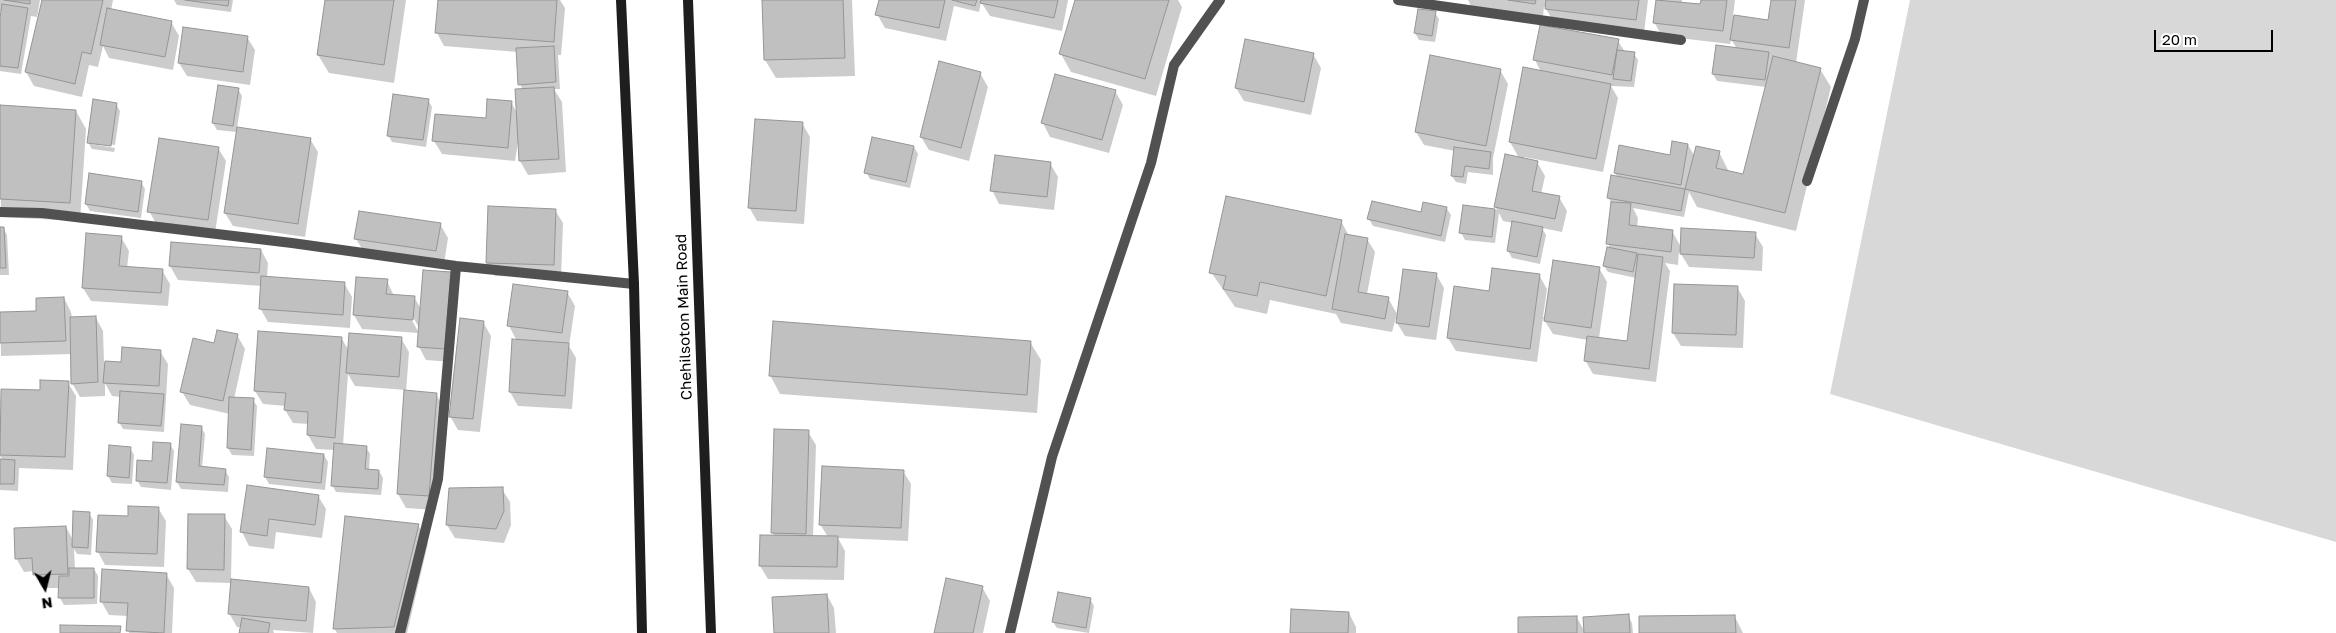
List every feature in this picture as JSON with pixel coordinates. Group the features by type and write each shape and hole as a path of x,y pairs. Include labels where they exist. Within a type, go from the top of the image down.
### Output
{"main road":[{"path":"621,0 634,284 642,633"},
{"name":"Chehilsoton Main Road","path":"688,0 711,633"}],"street":[{"path":"1010,633 1052,457 1151,163 1174,65 1220,0"},
{"path":"1398,0 1682,40"},
{"path":"1807,181 1855,39 1864,0"},
{"path":"0,212 71,217 292,243 456,266 634,284"},
{"path":"400,633 438,479 456,266"}],"shaded area":[{"path":"1910,0 2336,0 2336,542 1830,394"}],"building":[{"path":"4,0 30,0 30,4"},
{"path":"42,0 103,0 91,54 82,52 75,84 25,72"},
{"path":"185,0 229,0 228,6"},
{"path":"325,0 394,0 384,65 317,55"},
{"path":"438,0 557,0 554,42 435,33"},
{"path":"762,0 843,0 845,58 764,60"},
{"path":"879,0 945,0 939,28 875,15"},
{"path":"952,0 977,0 975,6"},
{"path":"981,0 1058,0 1054,18 980,3"},
{"path":"1075,0 1169,0 1145,79 1059,54"},
{"path":"1508,0 1536,0 1535,4"},
{"path":"1546,0 1639,0 1636,20 1545,9"},
{"path":"1656,0 1700,4 1701,0 1727,0 1723,31 1653,23"},
{"path":"1771,0 1796,0 1789,48 1730,40 1734,15 1768,20"},
{"path":"2,4 28,8 18,68 0,66 0,18"},
{"path":"107,8 172,21 165,57 100,45"},
{"path":"1418,9 1436,11 1432,36 1414,33"},
{"path":"1540,25 1619,39 1612,75 1533,60"},
{"path":"183,27 248,36 243,72 178,63"},
{"path":"1245,39 1314,53 1304,102 1235,88"},
{"path":"1716,45 1769,52 1765,80 1712,74"},
{"path":"554,46 556,82 518,85 516,48"},
{"path":"1617,50 1635,52 1631,81 1613,79"},
{"path":"1430,55 1501,69 1486,146 1415,132"},
{"path":"1773,56 1821,68 1785,213 1685,189 1696,146 1720,151 1716,168 1743,174"},
{"path":"939,61 981,72 961,148 920,137"},
{"path":"1523,67 1611,84 1596,159 1509,142"},
{"path":"1055,74 1116,90 1102,140 1041,123"},
{"path":"218,85 239,88 233,126 212,123"},
{"path":"554,87 559,159 519,161 515,89"},
{"path":"393,94 429,99 423,140 387,136"},
{"path":"93,99 117,103 111,146 87,143"},
{"path":"487,99 512,101 508,148 432,141 435,114 486,118"},
{"path":"0,105 76,110 70,203 0,199"},
{"path":"755,119 803,122 796,211 748,208"},
{"path":"237,127 311,138 298,224 224,213"},
{"path":"872,137 914,146 906,182 864,173"},
{"path":"159,138 219,147 208,220 147,212"},
{"path":"1672,141 1688,144 1681,185 1614,173 1619,145 1670,155"},
{"path":"1454,147 1491,152 1489,169 1465,166 1463,177 1451,176"},
{"path":"1505,154 1538,161 1532,191 1560,196 1555,219 1494,207"},
{"path":"995,155 1051,162 1047,197 990,191"},
{"path":"89,173 142,181 138,212 85,204"},
{"path":"1611,175 1685,189 1681,211 1607,198"},
{"path":"1226,196 1342,220 1326,296 1260,282 1257,296 1223,289 1226,276 1209,273"},
{"path":"1372,201 1421,212 1423,202 1447,207 1441,236 1367,219"},
{"path":"1611,202 1631,203 1629,225 1673,230 1671,252 1606,244"},
{"path":"1463,205 1495,209 1492,237 1459,233"},
{"path":"488,206 556,209 554,265 486,263"},
{"path":"359,211 441,223 436,251 354,239"},
{"path":"1512,221 1543,227 1537,257 1507,251"},
{"path":"0,227 4,227 6,268 0,268"},
{"path":"1681,228 1756,232 1754,258 1680,254"},
{"path":"86,233 122,236 119,266 163,269 161,293 82,288"},
{"path":"1345,234 1368,238 1358,292 1389,297 1385,319 1332,309"},
{"path":"171,242 261,249 259,273 169,266"},
{"path":"1607,247 1637,253 1633,272 1603,266"},
{"path":"1638,254 1663,257 1649,369 1584,361 1587,336 1627,341"},
{"path":"1553,260 1600,267 1591,328 1544,321"},
{"path":"1492,268 1540,274 1530,349 1447,338 1454,286 1489,291"},
{"path":"1403,269 1437,273 1429,327 1396,323"},
{"path":"423,270 451,272 445,349 417,347"},
{"path":"261,276 345,282 343,315 259,309"},
{"path":"356,277 388,279 386,294 415,296 413,320 353,315"},
{"path":"513,284 568,291 562,333 507,326"},
{"path":"1674,284 1738,286 1736,335 1672,333"},
{"path":"64,297 66,341 0,343 0,312 36,311 36,298"},
{"path":"96,316 98,382 71,384 70,317"},
{"path":"460,318 484,321 473,419 449,417"},
{"path":"773,321 1031,341 1027,395 769,376"},
{"path":"217,330 238,334 223,401 180,392 193,338 214,343"},
{"path":"258,331 342,337 335,438 307,435 308,412 284,410 286,393 254,391"},
{"path":"349,333 402,337 399,377 346,373"},
{"path":"512,339 569,343 565,396 509,392"},
{"path":"122,347 161,350 159,386 103,383 105,361 121,362"},
{"path":"40,380 69,381 65,457 0,455 1,389 40,390"},
{"path":"404,390 437,393 429,496 397,494"},
{"path":"120,391 164,394 161,426 118,423"},
{"path":"229,397 254,398 251,450 227,448"},
{"path":"181,424 202,426 199,466 226,469 224,485 176,482"},
{"path":"774,429 809,430 806,534 771,533"},
{"path":"153,442 171,443 167,483 136,481 137,460 152,461"},
{"path":"334,443 367,446 365,469 379,470 378,489 331,486"},
{"path":"109,445 131,447 129,478 107,476"},
{"path":"267,448 324,454 321,483 264,477"},
{"path":"0,459 15,460 14,484 0,484"},
{"path":"822,466 904,470 901,528 819,525"},
{"path":"247,485 319,495 315,525 269,519 267,536 240,532"},
{"path":"503,487 504,511 496,529 446,525 449,488"},
{"path":"128,506 159,507 157,554 96,552 98,515 128,516"},
{"path":"73,511 90,512 88,548 72,547"},
{"path":"188,514 225,514 224,570 187,569"},
{"path":"345,516 419,524 394,627 333,629"},
{"path":"66,526 68,574 33,575 32,558 15,559 14,528"},
{"path":"760,535 838,536 837,567 759,566"},
{"path":"69,568 94,568 94,598 58,598 59,576 69,576"},
{"path":"102,569 167,573 164,633 126,631 128,603 100,602"},
{"path":"946,578 983,586 973,633 934,633"},
{"path":"231,579 309,587 306,621 228,614"},
{"path":"1058,592 1091,598 1086,628 1052,622"},
{"path":"827,594 829,633 774,633 772,597"},
{"path":"1291,609 1349,612 1348,633 1290,633"},
{"path":"1629,614 1630,633 1584,633 1583,617"},
{"path":"1735,615 1736,633 1639,633 1639,616"},
{"path":"1577,616 1577,633 1518,633 1518,617"},
{"path":"242,618 270,623 268,633 239,633"},
{"path":"60,625 121,626 120,633 60,633"}]}
